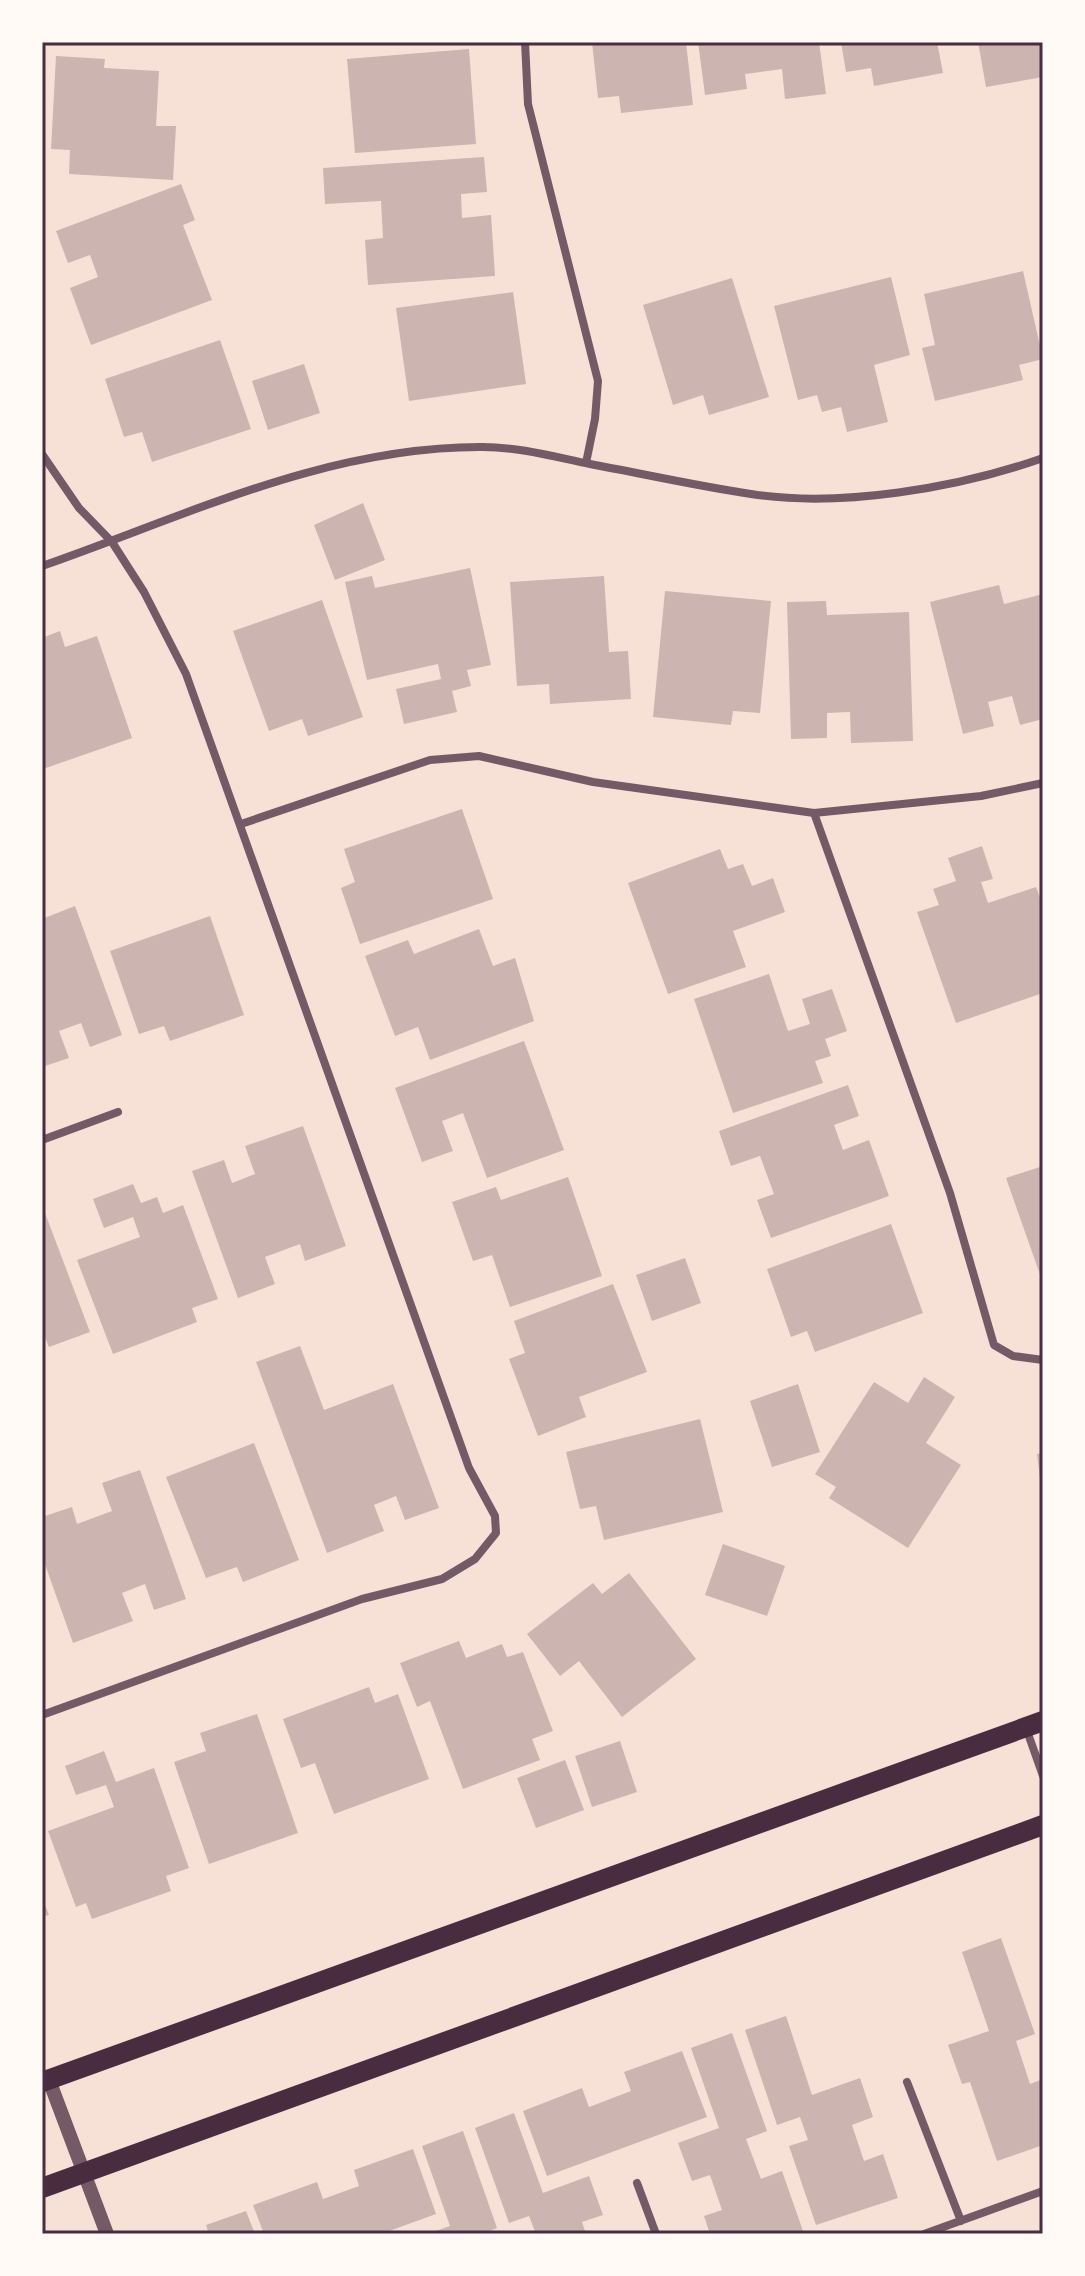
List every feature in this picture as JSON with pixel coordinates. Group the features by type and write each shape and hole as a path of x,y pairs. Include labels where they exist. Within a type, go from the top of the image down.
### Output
{"main road":[{"path":"46,2081 1034,1724"},
{"path":"42,2188 1043,1825"}],"street":[{"path":"525,42 531,119 598,381 595,419 586,463"},
{"path":"42,566 220,499 365,456 486,447 755,495 836,498 957,481 1043,458"},
{"path":"42,454 79,508 112,542 144,592 186,674 469,1468 495,1516 496,1533 460,1571 442,1579 362,1599 42,1715"},
{"path":"241,824 430,760 479,756 593,782 814,813 981,796 1043,783"},
{"path":"814,813 950,1193 994,1345 1013,1356 1043,1360"},
{"path":"42,1140 118,1112"},
{"path":"1034,1724 1043,1776"},
{"path":"46,2081 107,2234"},
{"path":"907,2082 961,2221"},
{"path":"637,2183 656,2234"},
{"path":"924,2234 1043,2191"}],"building":[{"path":"592,42 686,42 693,105 621,113 619,96 598,98"},
{"path":"698,42 819,42 826,94 785,99 782,69 745,74 747,89 705,95"},
{"path":"841,42 937,42 943,73 874,86 871,68 846,72"},
{"path":"978,42 1043,42 1043,77 986,87"},
{"path":"469,49 476,144 355,153 347,59"},
{"path":"56,56 105,59 104,68 159,71 156,126 176,126 173,180 69,174 70,150 51,149"},
{"path":"484,157 487,192 461,194 462,218 491,215 495,276 368,285 365,240 383,238 381,201 325,204 323,168"},
{"path":"181,184 195,220 183,225 212,300 91,345 70,288 98,277 90,255 68,263 56,231"},
{"path":"1023,271 1043,359 1019,365 1023,380 935,401 922,348 935,345 924,294"},
{"path":"891,277 910,355 874,365 888,422 847,432 841,407 822,412 817,395 798,400 774,306"},
{"path":"732,278 769,397 709,415 703,395 673,405 643,305"},
{"path":"513,292 526,384 409,401 396,308"},
{"path":"220,340 251,429 152,462 142,432 124,437 105,379"},
{"path":"304,364 320,413 268,430 252,381"},
{"path":"363,503 385,560 335,580 314,525"},
{"path":"470,568 491,665 467,670 471,686 452,691 457,712 404,724 396,689 441,679 438,664 367,680 345,582 372,576 375,588"},
{"path":"604,576 609,652 628,651 631,699 550,704 549,684 517,686 510,582"},
{"path":"999,585 1004,604 1043,594 1043,719 1020,725 1012,696 988,702 994,726 963,734 930,602"},
{"path":"665,591 771,601 760,713 733,711 731,725 653,717"},
{"path":"322,600 363,717 308,736 302,719 269,731 233,631"},
{"path":"826,601 827,615 909,612 913,741 851,743 850,712 827,713 827,738 791,739 787,602"},
{"path":"60,631 65,647 97,636 132,738 43,769 42,638"},
{"path":"462,809 493,899 360,944 341,888 355,882 344,849"},
{"path":"982,846 993,879 981,882 988,903 1036,887 1043,906 1043,993 956,1023 917,912 939,905 933,889 956,881 948,858"},
{"path":"720,849 728,869 743,864 752,886 773,878 785,912 733,931 746,967 668,994 628,883"},
{"path":"75,906 122,1035 90,1047 81,1023 59,1031 69,1058 42,1067 42,919"},
{"path":"210,916 244,1015 170,1041 164,1026 139,1034 110,951"},
{"path":"479,929 493,966 515,958 534,1021 430,1060 418,1027 395,1036 365,956 408,940 414,954"},
{"path":"769,974 788,1031 810,1024 802,999 832,989 847,1031 825,1039 831,1056 815,1061 823,1083 733,1113 694,999"},
{"path":"524,1041 564,1150 487,1178 463,1113 442,1121 453,1151 422,1162 395,1088"},
{"path":"848,1085 859,1116 834,1125 843,1150 869,1140 889,1196 771,1238 757,1200 774,1194 760,1156 731,1166 719,1131"},
{"path":"303,1126 346,1246 305,1261 300,1244 265,1257 275,1284 238,1298 192,1171 224,1160 232,1183 255,1174 245,1146"},
{"path":"1043,1166 1043,1283 1006,1178"},
{"path":"568,1177 602,1276 510,1307 492,1255 473,1261 452,1202 496,1187 501,1200"},
{"path":"133,1184 141,1203 157,1197 163,1213 183,1205 218,1299 192,1308 197,1322 113,1354 77,1260 140,1237 133,1217 104,1228 93,1199"},
{"path":"45,1213 90,1332 49,1347 42,1331 42,1214"},
{"path":"891,1224 923,1313 815,1352 807,1331 791,1337 767,1269"},
{"path":"685,1258 701,1303 652,1321 636,1275"},
{"path":"613,1284 647,1372 579,1397 586,1417 538,1436 509,1359 525,1353 514,1321"},
{"path":"300,1346 324,1410 393,1384 439,1508 405,1520 396,1496 374,1505 384,1531 327,1553 256,1362"},
{"path":"924,1377 955,1397 926,1443 961,1465 908,1548 829,1498 836,1487 815,1474 874,1382 908,1403"},
{"path":"798,1384 820,1452 772,1467 750,1401"},
{"path":"700,1419 723,1512 604,1540 596,1506 580,1509 566,1452"},
{"path":"254,1443 299,1560 243,1582 237,1567 206,1578 166,1477"},
{"path":"1043,1453 1043,1487 1041,1487 1037,1454"},
{"path":"140,1470 186,1599 154,1610 145,1584 122,1593 133,1621 73,1643 42,1556 42,1517 72,1507 77,1524 112,1511 102,1483"},
{"path":"723,1544 785,1566 767,1616 705,1595"},
{"path":"629,1573 696,1659 622,1717 579,1661 560,1676 527,1634 593,1583 602,1594"},
{"path":"459,1641 466,1658 502,1644 507,1657 523,1652 553,1731 532,1739 540,1760 463,1789 430,1701 417,1707 400,1663"},
{"path":"369,1687 375,1703 398,1694 429,1779 334,1814 315,1763 301,1768 283,1719"},
{"path":"257,1714 298,1833 209,1864 174,1762 206,1751 200,1733"},
{"path":"620,1741 637,1792 592,1807 575,1756"},
{"path":"104,1751 116,1782 154,1768 189,1868 166,1876 171,1891 92,1919 86,1903 76,1907 48,1831 114,1807 106,1785 76,1795 65,1766"},
{"path":"565,1760 584,1810 536,1828 517,1778"},
{"path":"42,1897 49,1915 42,1917"},
{"path":"1001,1938 1035,2034 1016,2041 1030,2084 1043,2079 1043,2145 997,2161 970,2082 962,2084 948,2045 989,2031 962,1952"},
{"path":"786,2016 812,2095 860,2078 873,2117 852,2125 864,2161 883,2154 898,2198 816,2225 789,2146 808,2140 800,2117 777,2125 745,2030"},
{"path":"732,2033 767,2131 746,2139 761,2179 782,2171 803,2231 794,2234 710,2234 704,2216 722,2210 710,2175 692,2181 678,2143 719,2128 691,2048"},
{"path":"682,2051 707,2117 547,2176 523,2111 582,2088 589,2107 631,2091 624,2072"},
{"path":"514,2113 543,2193 589,2176 603,2215 582,2222 586,2234 536,2234 529,2216 509,2223 475,2128"},
{"path":"463,2131 497,2228 482,2234 427,2234 450,2226 422,2146"},
{"path":"413,2149 436,2214 381,2234 264,2234 253,2205 317,2182 323,2199 359,2186 354,2170"},
{"path":"246,2211 255,2234 209,2234 206,2225"}]}
